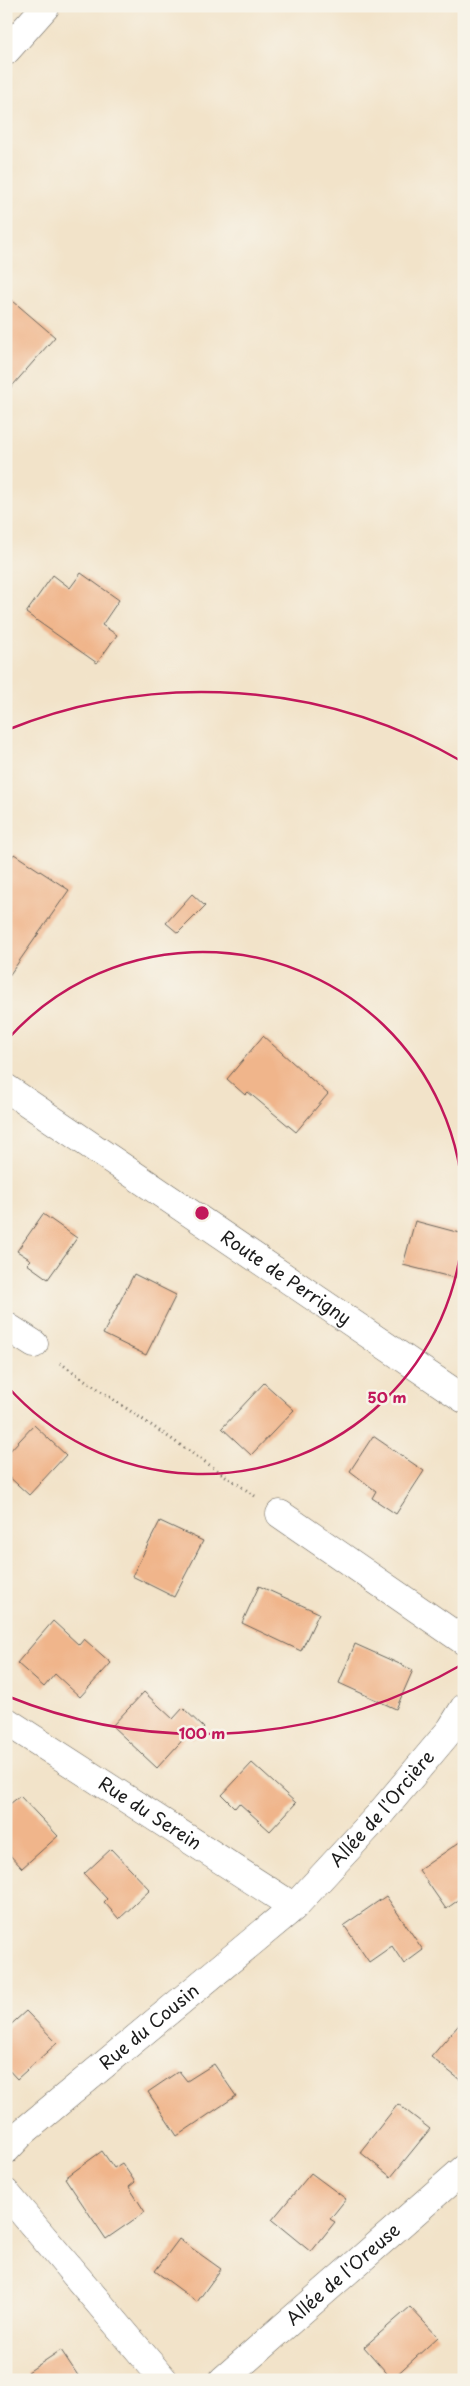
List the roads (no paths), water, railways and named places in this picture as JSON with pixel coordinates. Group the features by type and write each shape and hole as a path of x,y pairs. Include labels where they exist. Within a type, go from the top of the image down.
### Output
{"street":[{"path":"6,50 46,6"},
{"name":"Route de Perrigny","path":"6,1088 464,1399"},
{"path":"6,1326 34,1344"},
{"path":"280,1514 464,1641"},
{"name":"Allée de l'Orcière","path":"294,1907 379,1815 451,1730 464,1708"},
{"name":"Rue du Serein","path":"6,1721 294,1907"},
{"name":"Rue du Cousin","path":"6,2150 24,2132 294,1907"},
{"name":"Allée de l'Oreuse","path":"223,2380 464,2169"},
{"path":"6,2193 164,2380"}]}
